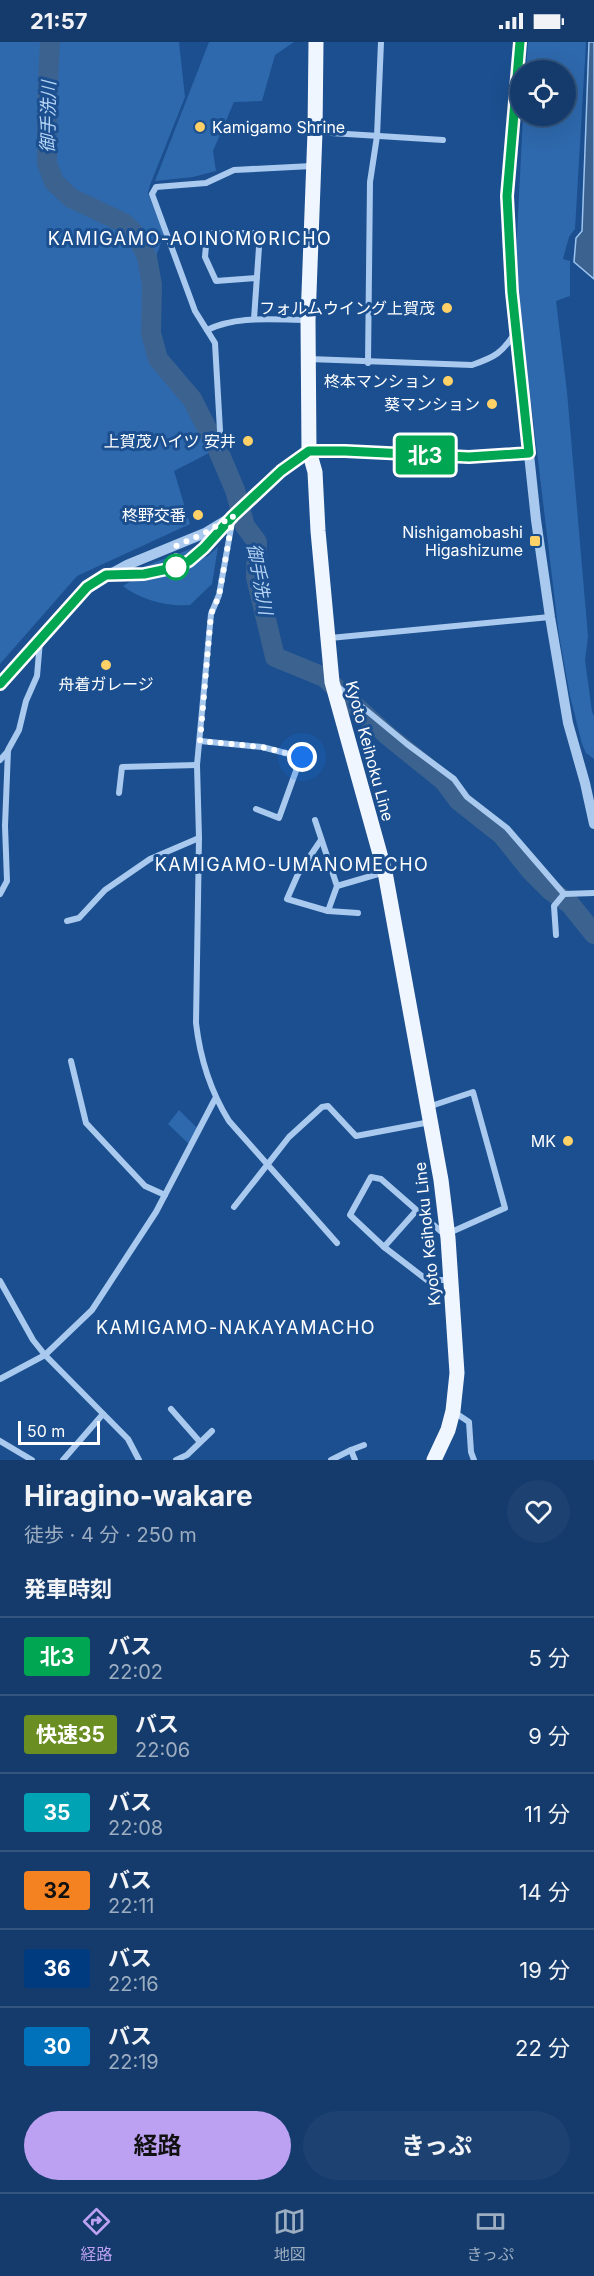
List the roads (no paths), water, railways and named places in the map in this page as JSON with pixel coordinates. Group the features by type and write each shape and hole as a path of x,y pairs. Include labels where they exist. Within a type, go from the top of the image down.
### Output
{"main road":[{"name":"Kyoto Keihoku Line","path":"316,42 308,320 309,451 315,472 332,682 386,872 448,1236 457,1372 453,1411 448,1430 434,1460"}],"street":[{"path":"368,363 370,182 376,136 381,42"},
{"path":"520,42 507,196 508,251 536,520 550,617 568,723 590,783 594,824"},
{"path":"315,132 443,140"},
{"path":"221,448 215,343 195,311 153,194 156,187 207,183 234,170 309,164 313,166"},
{"path":"254,319 257,278 260,233 207,234 206,257 216,281 257,278"},
{"path":"207,330 222,323 254,319 308,320"},
{"path":"309,359 368,363 472,365 494,357 505,349 516,332"},
{"path":"0,684 75,600 96,581 127,565 205,533 233,516 281,471 309,451 469,457 529,453"},
{"path":"233,516 219,596 211,614 197,765 199,838 196,1023 198,1042 215,1099 229,1121 337,1244"},
{"path":"327,638 550,617"},
{"path":"0,760 19,730 26,701 37,676 40,640"},
{"path":"332,682 406,744 454,779 467,797 507,828 564,894"},
{"path":"200,741 262,747 302,757 279,818 256,809"},
{"path":"0,894 7,881 3,868 8,750"},
{"path":"119,793 122,767 197,765"},
{"path":"315,820 337,886 328,911"},
{"path":"67,921 79,918 105,890 150,859 199,838"},
{"path":"321,840 298,874 287,899 328,911 358,914"},
{"path":"337,886 386,872"},
{"path":"556,935 554,906 564,894 594,893"},
{"path":"71,1061 86,1123 145,1186 165,1195"},
{"path":"234,1207 266,1164 290,1137 322,1107 328,1106 356,1136 429,1115 473,1092 505,1208 448,1236 381,1179 371,1177 350,1215 384,1248 427,1280 451,1280"},
{"path":"0,1379 45,1355 92,1310 165,1195 215,1099"},
{"path":"384,1248 416,1211"},
{"path":"0,1281 33,1340 128,1439 139,1460"},
{"path":"171,1409 200,1442"},
{"path":"453,1411 469,1422 471,1452 474,1460"},
{"path":"63,1460 104,1413"},
{"path":"176,1460 187,1455 212,1431"},
{"path":"0,1441 32,1460"},
{"path":"331,1460 364,1445"},
{"path":"351,1450 355,1460"}],"waterway":[{"name":"御手洗川","path":"50,42 47,163 54,182 71,198 124,223 137,236 147,257 152,285 151,333 158,359 192,399 235,490 245,526 257,542 256,577 275,657 324,677 387,735 444,781 459,801 502,835 531,871 550,890 570,904 594,934"}],"place":[{"name":"Kamigamo Shrine","path":"200,127"},
{"name":"フォルムウイング上賀茂","path":"447,308"},
{"name":"柊本マンション","path":"448,381"},
{"name":"葵マンション","path":"492,404"},
{"name":"上賀茂ハイツ 安井","path":"248,441"},
{"name":"柊野交番","path":"198,515"},
{"name":"Nishigamobashi Higashizume","path":"535,541"},
{"name":"舟着ガレージ","path":"106,665"},
{"name":"MK","path":"568,1141"}],"district":[{"name":"KAMIGAMO-AOINOMORICHO","path":"190,238"},
{"name":"KAMIGAMO-UMANOMECHO","path":"292,864"},
{"name":"KAMIGAMO-NAKAYAMACHO","path":"236,1327"}]}
